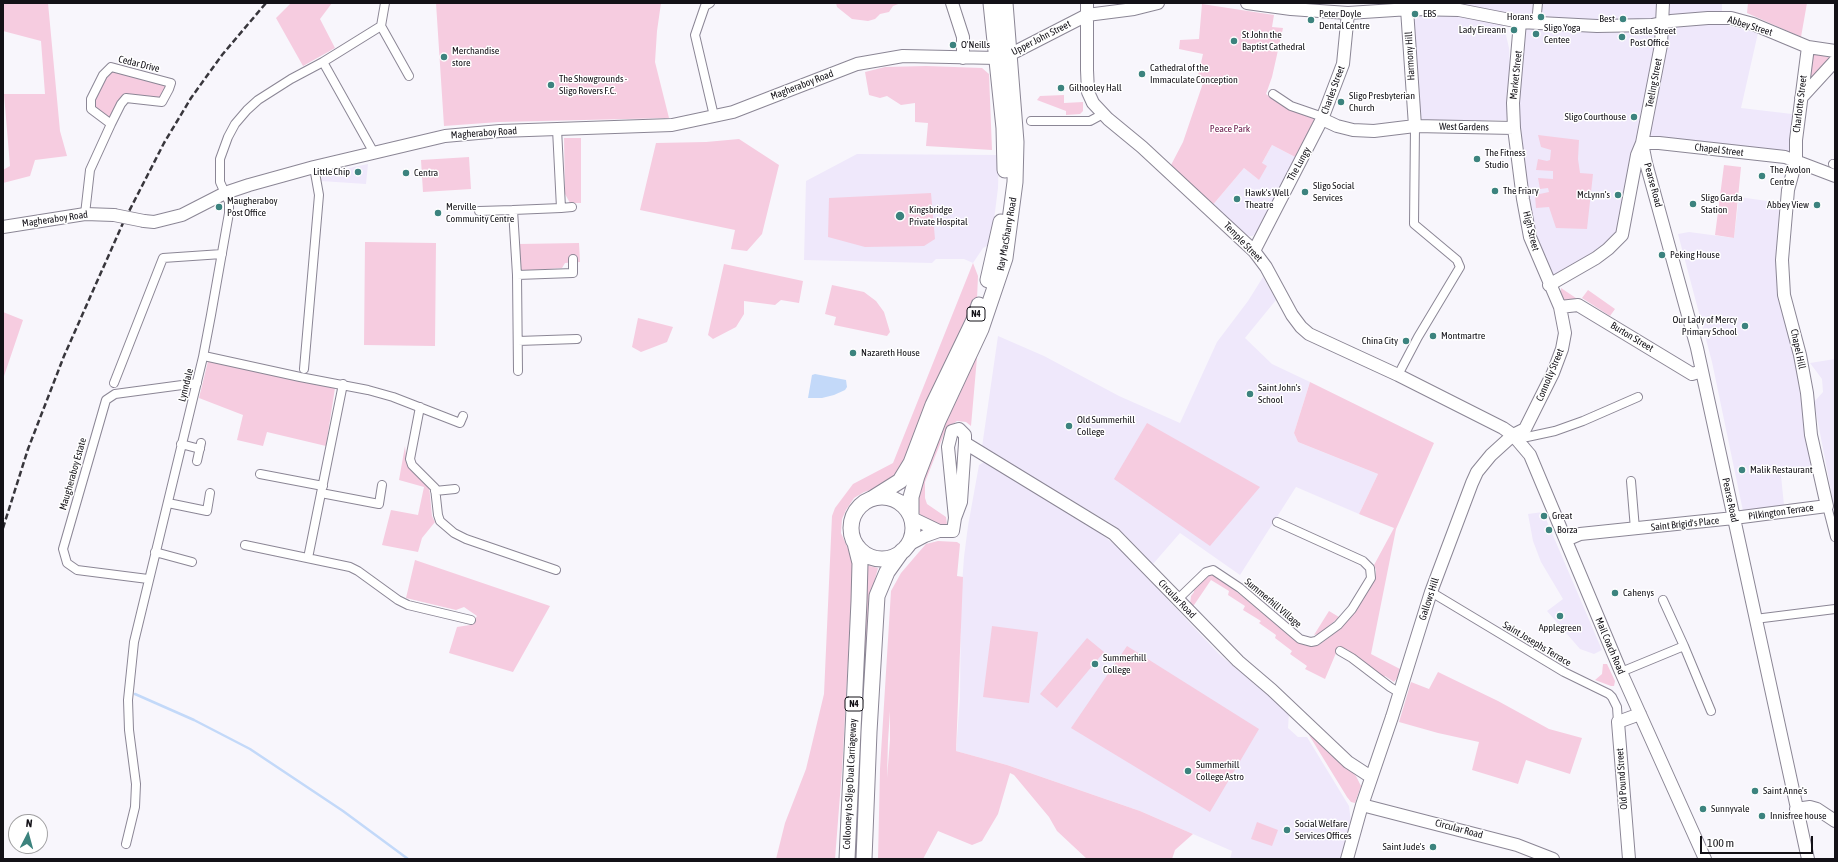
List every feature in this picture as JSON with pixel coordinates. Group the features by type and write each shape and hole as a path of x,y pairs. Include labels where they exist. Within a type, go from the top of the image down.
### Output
{"highway":[{"name":"N4","path":"991,3 1003,56"},
{"name":"N4","path":"1003,56 1005,3"},
{"name":"Ray MacSharry Road","path":"873,498 900,481 911,464 933,405 974,320 992,265 1000,224 1006,154 1003,56"},
{"name":"Ray MacSharry Road","path":"911,517 911,497 917,476 938,421 982,329 1005,258 1015,182 1016,142 1003,56"},
{"path":"873,498 882,496 891,498 906,507 911,517"},
{"name":"N4","path":"855,543 851,525 853,516 858,508 873,498"},
{"name":"N4","path":"905,548 913,532 911,517"},
{"path":"855,543 860,550 868,555 886,559 905,548"},
{"name":"Collooney to Sligo Dual Carriageway","path":"847,859 860,563 855,543"},
{"name":"Collooney to Sligo Dual Carriageway","path":"864,859 877,596 887,572 905,548"},
{"name":"N4","path":"866,797 870,859"},
{"name":"N4","path":"842,859 849,807"}],"street":[{"path":"386,3 380,26 409,76"},
{"path":"710,3 705,6 695,35 714,116"},
{"path":"952,3 963,37 966,58"},
{"name":"Upper John Street","path":"966,58 1003,56 1087,9 1134,9 1158,3"},
{"name":"Abbey Street","path":"1247,3 1348,14 1409,7 1459,10 1536,24 1604,26 1652,25 1671,21 1730,18 1767,30 1808,47 1835,52"},
{"path":"1536,24 1538,3"},
{"name":"Teeling Street","path":"1550,284 1596,258 1619,239 1623,231 1638,149 1642,143 1661,45 1664,3"},
{"name":"Harmony Hill","path":"1409,7 1415,126"},
{"name":"Temple Street","path":"1087,9 1086,64 1088,92 1093,103 1103,114 1254,250 1266,267 1292,315 1301,327 1309,334 1398,375 1513,434"},
{"name":"Charles Street","path":"1323,118 1343,64 1348,14"},
{"name":"Market Street","path":"1514,128 1513,103 1520,22"},
{"name":"Lynndale","path":"126,844 135,808 136,784 129,730 128,700 134,642 181,444 204,356 229,213 229,202 220,182 220,159 228,137 235,124 258,100 323,62 380,26"},
{"name":"Charlotte Street","path":"1796,161 1796,140 1808,47"},
{"name":"Magheraboy Road","path":"3,227 85,214 114,215 154,222 182,215 225,194 249,185 314,167 456,134 672,125 733,112 857,64 903,56 966,58"},
{"path":"1801,98 1835,61"},
{"path":"323,62 374,153"},
{"name":"Cedar Drive","path":"85,214 90,170 121,104 126,98 162,102 171,83 111,67 102,74 91,99 91,109 111,124"},
{"path":"1272,94 1292,106 1323,118"},
{"path":"1031,121 1090,121 1103,114"},
{"name":"West Gardens","path":"1323,118 1338,126 1353,130 1374,131 1415,126 1514,128"},
{"name":"The Lungy","path":"1254,250 1323,118"},
{"path":"1398,375 1418,337 1460,267 1457,260 1414,224 1415,126"},
{"name":"High Street","path":"1514,128 1523,199 1530,237 1550,284"},
{"path":"557,129 561,208"},
{"name":"Chapel Street","path":"1642,143 1659,143 1777,156 1834,168"},
{"name":"Pearse Road","path":"1642,143 1652,185 1671,248 1702,371 1808,859"},
{"name":"Chapel Hill","path":"1796,161 1790,176 1784,230 1782,260 1784,295 1800,355 1807,393 1811,435 1835,537"},
{"path":"304,369 319,195 314,167"},
{"path":"1632,182 1652,185"},
{"path":"479,211 572,207"},
{"path":"513,210 518,371"},
{"path":"114,383 163,258 222,254"},
{"path":"516,275 573,273 573,259"},
{"name":"Connolly Street","path":"1513,434 1525,429 1553,373 1562,349 1565,333 1560,308 1550,284"},
{"name":"Burton Street","path":"1560,308 1578,305 1692,374 1702,371"},
{"path":"518,341 578,339"},
{"path":"204,356 300,377 374,391 460,423 463,416"},
{"name":"Maugheraboy Estate","path":"148,579 77,570 67,562 63,549 106,400 115,394 197,382"},
{"path":"308,558 342,384"},
{"path":"1513,434 1527,437 1555,431 1583,421 1638,397"},
{"path":"420,407 410,459 412,465 432,482 440,521 454,533 495,550 556,570"},
{"path":"1491,455 1498,434 1498,426"},
{"name":"Circular Road","path":"955,518 948,448 952,431 959,429 966,437 965,443 1114,534 1238,661 1304,719 1348,762 1371,777"},
{"name":"Gallows Hill","path":"1347,859 1371,777 1400,692 1431,592 1474,477 1491,455 1513,434"},
{"name":"Mail Coach Road","path":"1513,434 1530,455 1621,672 1705,859"},
{"path":"905,548 925,536 939,531 953,531 955,518 961,502 965,443"},
{"path":"181,444 200,446 197,461"},
{"path":"260,474 379,504 382,485"},
{"path":"1631,481 1635,529"},
{"path":"435,491 455,489"},
{"path":"168,503 207,511 210,493"},
{"name":"Pilkington Terrace","path":"1734,518 1827,506"},
{"path":"911,517 939,531"},
{"name":"Saint Brigid's Place","path":"1566,540 1580,534 1734,518"},
{"name":"Summerhill Village","path":"1177,600 1206,572 1213,570 1240,588 1300,639 1311,642 1316,641 1338,625 1352,609 1371,578 1370,568 1363,561 1277,522"},
{"path":"246,545 308,558 358,571 398,600 408,604 471,620"},
{"path":"155,552 192,562"},
{"name":"Saint Josephs Terrace","path":"1431,592 1564,672 1609,694 1617,707 1618,722"},
{"path":"1663,600 1711,711"},
{"path":"1755,619 1835,609"},
{"path":"1621,672 1684,646"},
{"path":"1340,651 1352,658 1390,687 1400,692"},
{"path":"1618,722 1640,714"},
{"name":"Old Pound Street","path":"1618,722 1628,859"},
{"name":"Circular Road","path":"1362,806 1517,844 1553,859"},
{"path":"1796,809 1810,807 1817,809 1835,821"}],"shaded area":[{"path":"1431,3 1536,3 1534,21 1454,5"},
{"path":"1539,3 1659,3 1658,17 1647,22 1537,20"},
{"path":"1667,3 1722,3 1722,11 1665,17"},
{"path":"1410,12 1457,12 1503,22 1509,48 1511,83 1510,120 1481,120 1481,125 1418,124"},
{"path":"1700,24 1726,25 1758,33 1741,108 1792,114 1790,155 1646,138 1669,26"},
{"path":"1523,27 1604,33 1660,30 1619,234 1609,246 1550,279 1534,238 1515,113"},
{"path":"1272,145 1299,159 1259,228 1253,236 1246,236 1211,207 1244,168 1259,180 1262,163"},
{"name":"Kingsbridge Private Hospital","path":"857,154 999,155 998,188 991,244 983,248 973,263 964,259 936,259 932,263 804,260 806,181"},
{"path":"368,164 366,184 321,181 322,176 344,169"},
{"name":"Our Lady of Mercy Primary School","path":"1739,197 1781,203 1777,237 1777,294 1793,348 1812,471 1780,466 1784,505 1743,511 1712,362 1678,234 1689,232 1734,238"},
{"path":"1263,277 1276,300 1245,338 1272,364 1310,382 1294,433 1298,442 1378,474 1359,514 1296,487 1240,575 1180,533 1153,564 1115,526 982,447 998,336 1044,356 1119,396 1180,423 1217,342 1248,301"},
{"path":"1835,359 1835,511 1814,402 1823,392 1822,379 1810,363"},
{"name":"Summerhill College","path":"984,462 1097,531 1118,547 1219,654 1289,713 1288,728 1298,737 1307,737 1349,806 1351,822 1340,859 1230,859 1232,851 1140,811 1007,765 956,751 960,698 961,599 964,557 979,465"},
{"path":"1543,512 1602,650 1594,654 1580,649 1547,611 1563,599 1541,562 1533,541 1528,514"}],"green space":[{"path":"3,3 48,3 60,131 67,156 35,160 30,176 3,183 3,170 10,166 4,94 45,94 41,41 3,31"},
{"path":"291,3 332,3 320,19 335,48 303,66 276,18"},
{"name":"The Showgrounds - Sligo Rovers F.C.","path":"436,3 661,3 655,62 669,118 499,122 444,126"},
{"path":"836,3 901,3 893,6 889,12 880,14 875,19 868,21 852,19 837,7"},
{"path":"1748,3 1807,3 1801,37 1747,13"},
{"name":"Peace Park","path":"1202,4 1274,15 1272,27 1283,28 1272,77 1266,94 1281,104 1317,118 1299,159 1272,145 1262,163 1267,166 1259,180 1244,168 1211,207 1171,165 1183,142 1203,83 1197,80 1203,54 1179,49 1180,40 1199,39"},
{"path":"1814,54 1832,58 1810,83 1807,79 1810,58"},
{"path":"926,66 982,68 989,74 992,150 926,146 928,123 915,122 915,103 901,105 887,96 880,98 869,95 865,72 885,67"},
{"path":"112,70 168,84 160,100 133,95 111,121 94,107 94,99 105,75"},
{"path":"1064,95 1064,103 1083,102 1083,111 1080,114 1066,115 1066,111 1037,100 1040,96"},
{"path":"1538,135 1579,140 1578,159 1580,173 1593,174 1587,229 1556,228 1549,207 1536,208 1535,195 1549,192 1548,188 1540,189 1538,178 1553,179 1553,171 1536,170 1538,159 1547,161 1550,160 1551,150 1541,147"},
{"path":"564,138 581,138 581,203 570,203 565,194"},
{"path":"739,139 779,165 762,234 747,251 731,249 735,230 640,210 656,143 706,142"},
{"path":"469,157 471,189 423,192 421,160"},
{"path":"1724,165 1741,167 1734,238 1715,235"},
{"path":"931,193 935,239 924,246 865,247 828,237 829,198"},
{"path":"365,242 436,243 435,346 364,345"},
{"path":"579,243 580,262 565,263 562,268 522,271 520,268 519,244"},
{"path":"973,263 978,276 977,299 898,474 877,488 864,492 854,498 842,519 841,533 853,560 853,570 842,770 835,859 776,859 785,823 806,769 824,694 832,516 835,508 853,484 893,463"},
{"path":"724,264 803,281 799,303 781,300 775,305 744,301 744,314 736,327 713,339 708,335"},
{"path":"832,285 864,292 876,301 884,312 890,332 887,336 834,325 836,317 825,314"},
{"path":"1561,288 1579,300 1563,302"},
{"path":"1588,290 1615,309 1610,316 1582,298"},
{"path":"3,312 23,320 3,379"},
{"path":"638,318 673,327 667,342 641,352 632,347"},
{"path":"978,346 971,426 966,422 957,421 946,429 925,482 925,498 927,504 946,517 947,525 943,526 922,518 918,510 918,486"},
{"path":"208,361 335,388 326,446 267,432 263,446 237,440 243,415 199,398"},
{"path":"1310,382 1434,443 1396,529 1371,654 1400,669 1399,676 1394,682 1385,676 1383,678 1348,650 1339,646 1325,679 1305,669 1307,666 1290,654 1292,651 1275,638 1276,635 1259,623 1261,621 1243,610 1245,606 1228,595 1229,591 1211,580 1192,608 1190,604 1191,596 1194,590 1208,575 1214,575 1241,595 1294,640 1310,645 1319,645 1340,629 1349,619 1375,579 1376,570 1374,565 1394,528 1359,514 1378,474 1298,442 1294,433"},
{"path":"1147,423 1260,487 1210,546 1114,479"},
{"path":"405,446 407,465 429,485 432,516 435,522 422,538 418,552 382,545 391,510 418,515 424,487 399,480"},
{"path":"938,541 957,542 960,544 957,576 963,577 956,751 1007,765 1140,811 1193,834 1175,850 1172,859 1087,859 1057,831 1049,817 1014,775 1010,773 998,814 982,841 972,845 938,831 923,859 878,859 880,769 891,591 901,573 926,544","holes":["890,711 890,740 887,778"]},
{"path":"415,560 550,606 513,672 449,653 457,627 470,625 477,616 464,607 456,610 406,598"},
{"path":"866,565 878,568 874,583 859,859 852,859"},
{"path":"1329,611 1339,617 1321,633 1314,635"},
{"path":"992,626 1038,632 1029,703 983,697"},
{"path":"1087,638 1104,652 1057,708 1040,694"},
{"name":"Summerhill College Astro","path":"1127,646 1259,729 1210,812 1071,728"},
{"path":"1603,664 1607,664 1615,681 1614,686 1595,680 1602,674"},
{"path":"1438,672 1498,701 1549,729 1582,738 1570,774 1526,760 1518,784 1472,770 1479,742 1438,733 1399,722 1411,682 1429,689"},
{"path":"1309,735 1314,735 1356,776 1361,786 1355,803 1351,802 1347,797"},
{"path":"1257,822 1278,830 1272,846 1251,839"}],"water":[{"path":"815,374 846,380 847,387 845,390 834,395 822,398 808,398 812,375"}],"waterway":[{"path":"135,694 194,720 250,749 343,811 408,859"}],"railway":[{"path":"3,528 28,449 64,356 123,223 164,143 191,98 222,55 266,3"}],"place":[{"name":"EBS","path":"1415,14"},
{"name":"Horans","path":"1541,17"},
{"name":"Best","path":"1623,19"},
{"name":"Peter Doyle Dental Centre","path":"1311,20"},
{"name":"Lady Eireann","path":"1514,30"},
{"name":"Sligo Yoga Centee","path":"1536,34"},
{"name":"Castle Street Post Office","path":"1622,37"},
{"name":"St John the Baptist Cathedral","path":"1234,41"},
{"name":"O'Neills","path":"953,45"},
{"name":"Merchandise store","path":"444,57"},
{"name":"Cathedral of the Immaculate Conception","path":"1142,74"},
{"name":"The Showgrounds - Sligo Rovers F.C.","path":"551,85"},
{"name":"Gilhooley Hall","path":"1061,88"},
{"name":"Sligo Presbyterian Church","path":"1341,102"},
{"name":"Sligo Courthouse","path":"1634,117"},
{"name":"The Fitness Studio","path":"1477,159"},
{"name":"Little Chip","path":"358,172"},
{"name":"Centra","path":"406,173"},
{"name":"The Avolon Centre","path":"1762,176"},
{"name":"The Friary","path":"1495,191"},
{"name":"Sligo Social Services","path":"1305,192"},
{"name":"McLynn’s","path":"1618,195"},
{"name":"Hawk's Well Theatre","path":"1237,199"},
{"name":"Sligo Garda Station","path":"1693,204"},
{"name":"Abbey View","path":"1817,205"},
{"name":"Maugheraboy Post Office","path":"219,207"},
{"name":"Merville Community Centre","path":"438,213"},
{"name":"Kingsbridge Private Hospital","path":"900,216"},
{"name":"Peking House","path":"1662,255"},
{"name":"Our Lady of Mercy Primary School","path":"1745,326"},
{"name":"Montmartre","path":"1433,336"},
{"name":"China City","path":"1406,341"},
{"name":"Nazareth House","path":"853,353"},
{"name":"Saint John's School","path":"1250,394"},
{"name":"Old Summerhill College","path":"1069,426"},
{"name":"Malik Restaurant","path":"1742,470"},
{"name":"Great","path":"1544,516"},
{"name":"Borza","path":"1549,530"},
{"name":"Cahenys","path":"1615,593"},
{"name":"Applegreen","path":"1560,616"},
{"name":"Summerhill College","path":"1095,664"},
{"name":"Summerhill College Astro","path":"1188,771"},
{"name":"Saint Anne's","path":"1755,791"},
{"name":"Sunnyvale","path":"1703,809"},
{"name":"Innisfree house","path":"1762,816"},
{"name":"Social Welfare Services Offices","path":"1287,830"},
{"name":"Saint Jude's","path":"1433,847"}]}
